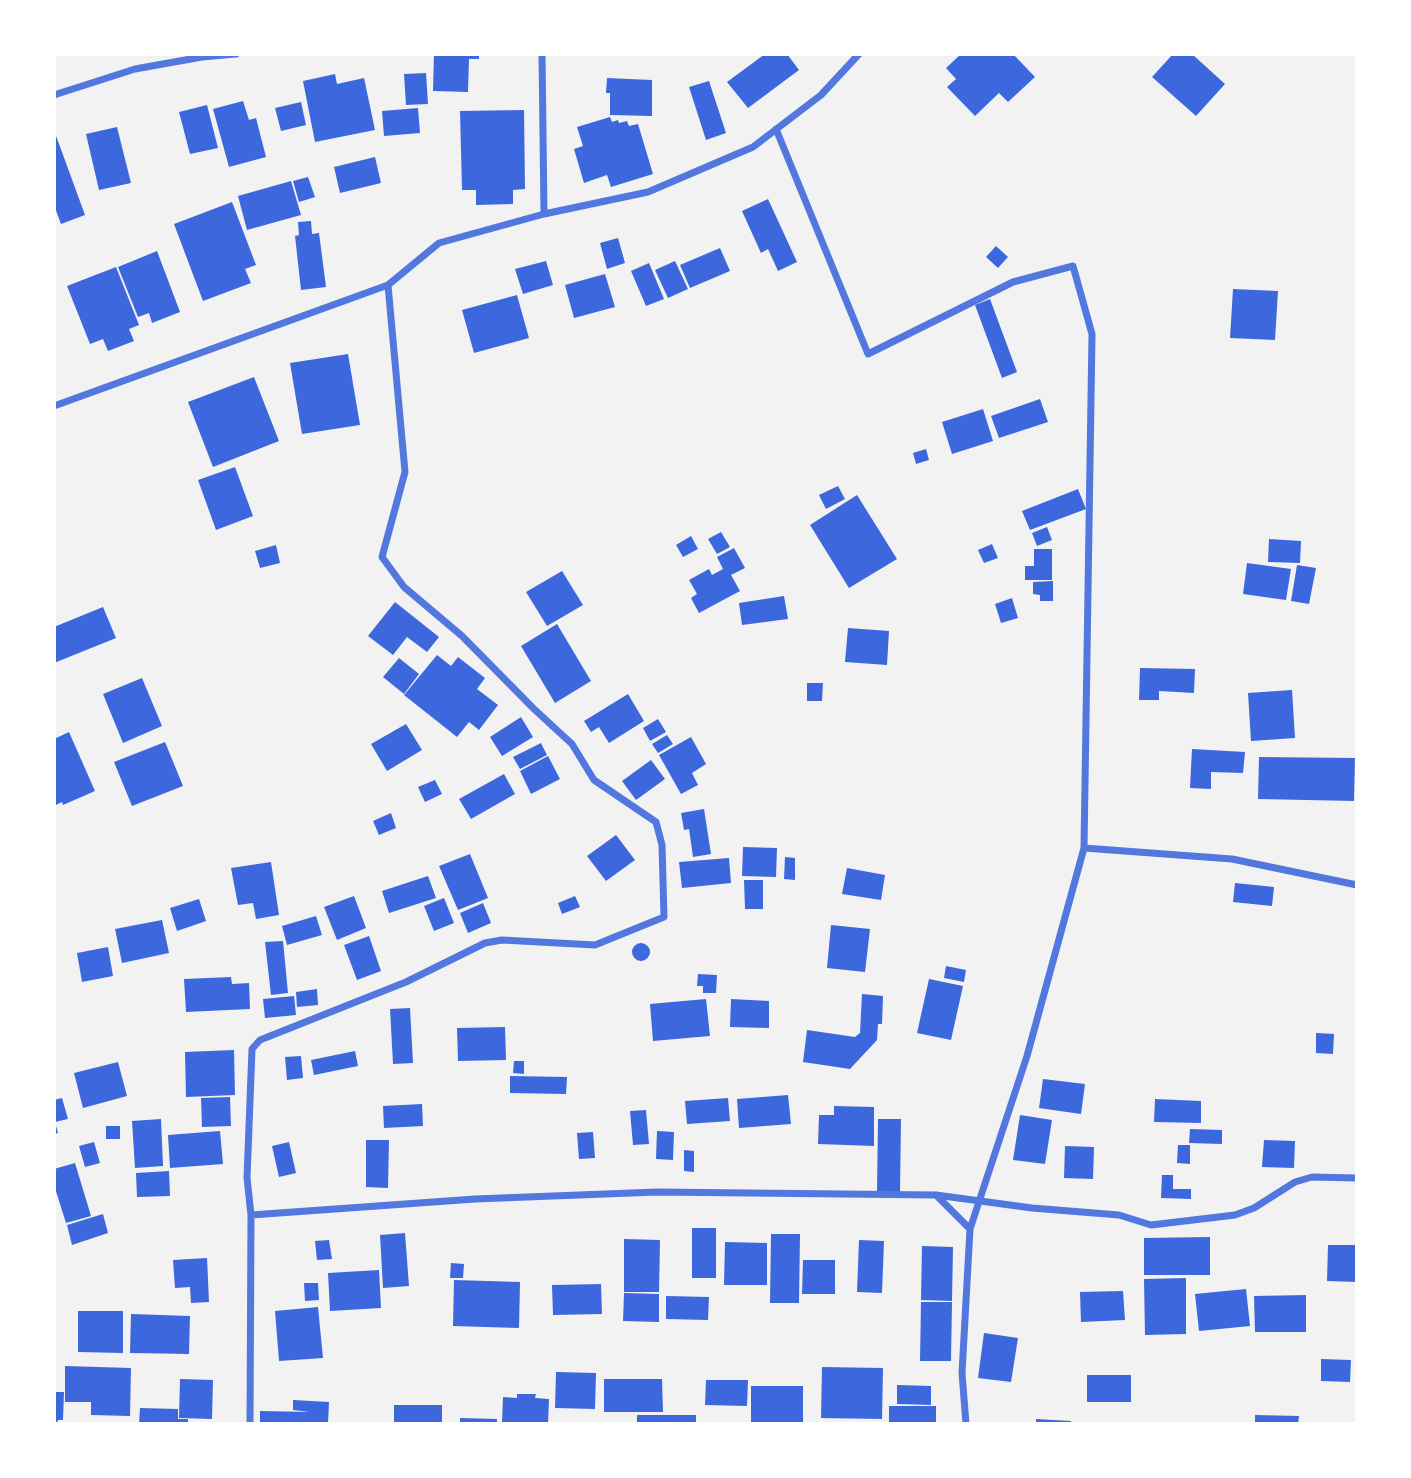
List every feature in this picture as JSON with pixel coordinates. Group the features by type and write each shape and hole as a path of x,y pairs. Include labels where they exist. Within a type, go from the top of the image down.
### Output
{"street":[{"path":"54,96 135,69 236,54"},
{"path":"542,54 544,215"},
{"path":"54,406 388,285 439,243 544,215 649,192 753,147 821,95 859,54"},
{"path":"776,129 868,355 1013,282 1073,266 1092,334 1084,848 1027,1056 971,1228 962,1373 966,1424"},
{"path":"250,1424 251,1215 247,1178 252,1049 260,1040 405,982 485,943 502,940 595,945 664,917 662,845 656,822 594,780 572,744 462,636 404,587 382,557 405,472 388,285"},
{"path":"1084,848 1232,859 1357,886"},
{"path":"251,1215 475,1199 644,1193 936,1195 1032,1209 1119,1215 1151,1225 1235,1215 1254,1208 1295,1182 1312,1177 1357,1178"},
{"path":"936,1195 971,1228"}],"building":[{"path":"434,54 479,54 479,59 469,59 468,92 433,91"},
{"path":"765,54 787,54 799,70 748,108 727,82"},
{"path":"961,54 1013,54 1035,77 1008,102 999,93 975,116 947,87 956,79 946,68"},
{"path":"1173,54 1192,54 1225,84 1196,116 1152,77"},
{"path":"426,73 428,104 406,105 404,74"},
{"path":"335,74 337,84 364,78 375,130 315,142 303,81"},
{"path":"607,78 652,80 652,116 610,115 610,93 606,93"},
{"path":"709,81 726,133 706,140 689,87"},
{"path":"243,101 249,120 256,118 266,157 229,167 213,109"},
{"path":"301,102 306,125 281,131 275,108"},
{"path":"207,105 218,148 190,154 179,112"},
{"path":"418,108 420,133 384,136 382,111"},
{"path":"524,110 525,189 513,190 513,204 476,205 476,190 462,190 460,111"},
{"path":"610,117 612,122 627,121 629,126 638,124 653,174 611,187 607,175 584,183 574,149 583,146 577,127"},
{"path":"117,127 131,183 99,190 86,134"},
{"path":"55,133 85,215 61,224 54,205"},
{"path":"375,157 381,183 340,193 334,167"},
{"path":"308,177 315,197 299,202 293,181"},
{"path":"291,181 301,215 247,230 238,196"},
{"path":"768,199 797,262 778,271 768,249 761,253 742,211"},
{"path":"232,202 256,265 245,269 251,283 203,301 174,224"},
{"path":"311,221 312,234 319,233 326,287 301,290 295,236 299,235 298,222"},
{"path":"618,238 625,263 607,269 600,243"},
{"path":"996,246 1008,257 998,268 986,257"},
{"path":"720,248 730,271 690,288 680,265"},
{"path":"157,251 180,312 152,323 149,313 138,317 118,267"},
{"path":"546,261 553,285 523,294 515,269"},
{"path":"675,261 688,289 668,298 655,270"},
{"path":"649,263 664,299 646,306 631,271"},
{"path":"116,267 139,325 129,329 134,341 108,351 103,339 90,344 67,286"},
{"path":"605,274 615,307 574,318 565,285"},
{"path":"1233,289 1278,291 1275,340 1230,338"},
{"path":"517,295 529,338 474,353 462,310"},
{"path":"990,299 1017,372 1002,378 975,305"},
{"path":"348,354 360,425 302,434 290,363"},
{"path":"254,377 279,441 213,467 188,402"},
{"path":"1040,399 1048,422 999,438 991,416"},
{"path":"983,409 993,441 952,454 942,422"},
{"path":"926,449 929,460 916,464 913,453"},
{"path":"235,467 253,516 216,530 198,480"},
{"path":"838,486 845,499 826,509 819,495"},
{"path":"1078,489 1086,509 1030,530 1022,511"},
{"path":"857,495 897,559 849,588 810,525"},
{"path":"1047,527 1052,540 1037,546 1032,533"},
{"path":"721,532 730,547 717,554 708,539"},
{"path":"691,536 698,549 683,557 676,545"},
{"path":"1269,539 1301,541 1300,563 1268,562"},
{"path":"992,544 998,558 984,563 978,550"},
{"path":"276,545 280,563 260,568 255,551"},
{"path":"734,548 745,568 731,575 740,591 699,613 691,598 697,594 689,580 709,569 712,575 723,569 717,557"},
{"path":"1034,549 1052,549 1052,580 1025,580 1025,566 1034,566"},
{"path":"1247,563 1291,569 1286,600 1243,594"},
{"path":"1297,565 1316,568 1309,604 1291,601"},
{"path":"562,571 583,605 547,626 526,592"},
{"path":"1053,581 1053,601 1040,601 1040,595 1033,594 1033,582"},
{"path":"784,596 788,619 742,625 739,603"},
{"path":"1012,598 1018,618 1001,623 995,604"},
{"path":"395,602 439,637 427,652 407,637 393,655 368,636"},
{"path":"103,607 116,638 54,663 54,627"},
{"path":"557,624 591,681 555,703 521,646"},
{"path":"848,628 889,631 887,665 845,662"},
{"path":"437,655 451,666 458,657 485,678 477,689 498,705 479,730 469,722 457,737 404,695"},
{"path":"399,658 419,674 404,694 383,677"},
{"path":"1140,668 1195,669 1194,693 1159,691 1159,700 1139,700"},
{"path":"142,678 162,726 123,743 103,694"},
{"path":"807,683 823,683 822,701 807,701"},
{"path":"1292,690 1295,738 1251,741 1248,693"},
{"path":"628,694 644,721 609,743 599,727 591,732 584,721"},
{"path":"521,717 533,737 502,756 490,737"},
{"path":"658,719 666,732 650,741 643,728"},
{"path":"406,724 422,750 387,771 371,744"},
{"path":"69,732 95,791 63,805 62,802 54,806 54,739"},
{"path":"667,735 673,744 658,753 652,744"},
{"path":"691,737 706,764 692,773 698,785 681,794 659,755"},
{"path":"165,742 183,786 132,806 114,762"},
{"path":"541,743 547,755 520,769 513,757"},
{"path":"1192,749 1245,752 1243,773 1211,772 1211,789 1190,788"},
{"path":"548,756 560,779 531,794 520,771"},
{"path":"1259,757 1355,758 1354,801 1258,799"},
{"path":"651,760 665,779 636,800 622,781"},
{"path":"504,774 515,794 471,819 459,799"},
{"path":"435,780 442,794 425,802 418,787"},
{"path":"704,809 711,854 693,857 689,829 684,830 681,813"},
{"path":"391,813 396,828 379,835 373,821"},
{"path":"616,835 635,860 606,881 587,856"},
{"path":"743,847 777,848 776,877 742,876"},
{"path":"470,854 488,898 458,910 439,866"},
{"path":"785,857 795,858 795,880 784,879"},
{"path":"729,858 731,883 682,888 679,862"},
{"path":"271,862 279,915 256,919 253,903 238,905 231,868"},
{"path":"847,868 885,875 881,900 842,894"},
{"path":"428,876 436,898 389,913 382,891"},
{"path":"744,880 763,880 763,909 745,909"},
{"path":"1235,883 1274,887 1272,906 1233,902"},
{"path":"354,896 366,928 337,940 324,907"},
{"path":"575,896 580,907 562,914 558,903"},
{"path":"444,898 454,923 434,931 424,906"},
{"path":"199,899 206,921 177,931 170,908"},
{"path":"483,903 491,923 468,933 460,913"},
{"path":"316,916 322,935 287,945 282,926"},
{"path":"162,920 169,953 122,963 115,929"},
{"path":"831,925 870,929 865,972 827,968"},
{"path":"369,936 381,971 357,980 344,945"},
{"path":"283,941 288,993 271,995 265,942"},
{"path":"641,943 647,946 650,952 647,958 641,961 635,958 632,952 635,946"},
{"path":"108,947 113,976 82,982 77,953"},
{"path":"946,966 966,970 964,982 944,978"},
{"path":"698,974 717,975 716,993 703,993 703,986 697,986"},
{"path":"231,977 232,984 249,983 250,1009 186,1012 184,979"},
{"path":"929,979 963,986 951,1040 917,1033"},
{"path":"317,989 318,1005 297,1007 296,992"},
{"path":"862,994 883,996 882,1024 878,1024 877,1040 850,1069 803,1062 807,1030 855,1037 860,1033"},
{"path":"294,996 296,1015 265,1018 263,999"},
{"path":"706,999 710,1036 653,1041 650,1004"},
{"path":"731,999 769,1001 769,1028 730,1027"},
{"path":"410,1008 413,1063 393,1064 390,1009"},
{"path":"505,1027 506,1060 458,1061 457,1028"},
{"path":"1316,1033 1334,1034 1333,1054 1316,1053"},
{"path":"234,1050 235,1095 186,1097 185,1052"},
{"path":"355,1051 358,1066 314,1075 311,1060"},
{"path":"301,1056 303,1078 287,1080 285,1057"},
{"path":"514,1061 524,1061 524,1074 513,1073"},
{"path":"118,1062 127,1096 83,1108 74,1073"},
{"path":"510,1076 567,1077 566,1094 510,1093"},
{"path":"1043,1079 1085,1084 1081,1114 1039,1108"},
{"path":"788,1095 791,1124 739,1128 737,1099"},
{"path":"230,1097 231,1126 202,1127 201,1098"},
{"path":"62,1098 68,1119 55,1122 58,1133 54,1134 54,1100"},
{"path":"728,1098 730,1121 687,1124 685,1101"},
{"path":"1155,1099 1201,1101 1201,1123 1154,1122"},
{"path":"422,1104 423,1126 384,1128 383,1106"},
{"path":"834,1106 874,1107 874,1146 818,1144 819,1115 834,1115"},
{"path":"646,1110 649,1144 633,1145 630,1111"},
{"path":"1020,1115 1052,1120 1045,1164 1013,1160"},
{"path":"161,1119 163,1166 135,1168 132,1121"},
{"path":"878,1119 901,1119 900,1192 877,1192"},
{"path":"106,1126 120,1126 120,1139 106,1139"},
{"path":"1190,1129 1222,1130 1222,1144 1189,1143"},
{"path":"220,1131 223,1164 170,1168 168,1135"},
{"path":"657,1131 674,1132 673,1160 656,1159"},
{"path":"593,1132 595,1158 579,1159 577,1133"},
{"path":"366,1140 389,1140 388,1188 366,1187"},
{"path":"1264,1140 1295,1141 1294,1168 1262,1167"},
{"path":"94,1142 100,1163 85,1167 79,1146"},
{"path":"289,1142 296,1173 279,1177 272,1146"},
{"path":"1178,1145 1190,1145 1190,1164 1177,1163"},
{"path":"1065,1146 1094,1147 1093,1179 1064,1178"},
{"path":"684,1150 694,1151 694,1172 684,1171"},
{"path":"75,1163 91,1216 66,1223 54,1185 54,1169"},
{"path":"169,1171 170,1196 137,1197 136,1173"},
{"path":"1162,1175 1173,1175 1173,1189 1191,1189 1191,1199 1161,1198"},
{"path":"103,1214 108,1233 72,1245 67,1225"},
{"path":"692,1228 716,1228 716,1278 692,1278"},
{"path":"405,1233 409,1286 383,1288 380,1235"},
{"path":"771,1234 800,1234 799,1303 770,1303"},
{"path":"1210,1237 1210,1275 1144,1275 1144,1238"},
{"path":"624,1239 660,1240 659,1292 624,1292"},
{"path":"329,1240 332,1259 317,1260 315,1241"},
{"path":"859,1240 884,1241 882,1293 857,1292"},
{"path":"725,1242 767,1243 767,1285 724,1285"},
{"path":"1328,1245 1357,1245 1357,1282 1327,1281"},
{"path":"922,1246 953,1247 952,1301 921,1300"},
{"path":"207,1258 209,1302 191,1303 190,1287 175,1288 173,1260"},
{"path":"803,1260 835,1260 835,1294 802,1294"},
{"path":"451,1263 464,1264 463,1278 450,1278"},
{"path":"379,1270 381,1308 330,1311 328,1273"},
{"path":"1186,1278 1186,1334 1145,1335 1144,1279"},
{"path":"454,1280 520,1282 519,1328 453,1326"},
{"path":"304,1283 318,1283 319,1300 305,1301"},
{"path":"601,1284 602,1314 553,1315 552,1285"},
{"path":"1246,1289 1250,1326 1199,1331 1195,1294"},
{"path":"1123,1291 1125,1320 1081,1322 1080,1292"},
{"path":"624,1293 659,1294 659,1322 623,1321"},
{"path":"1306,1295 1306,1332 1255,1332 1254,1296"},
{"path":"666,1296 709,1297 708,1320 666,1319"},
{"path":"921,1302 952,1302 951,1361 920,1361"},
{"path":"318,1307 323,1358 279,1361 275,1311"},
{"path":"78,1311 123,1311 123,1353 78,1352"},
{"path":"131,1314 190,1316 189,1354 130,1353"},
{"path":"984,1333 1018,1338 1011,1382 978,1378"},
{"path":"1321,1359 1351,1360 1350,1382 1321,1381"},
{"path":"65,1366 131,1368 130,1416 91,1415 91,1402 65,1402"},
{"path":"822,1367 883,1368 882,1419 821,1418"},
{"path":"556,1372 596,1373 595,1409 555,1408"},
{"path":"1087,1375 1131,1375 1131,1402 1087,1402"},
{"path":"180,1379 213,1380 212,1419 179,1418"},
{"path":"604,1379 662,1379 663,1412 604,1412"},
{"path":"706,1380 748,1380 747,1406 705,1405"},
{"path":"897,1385 931,1386 931,1405 897,1404"},
{"path":"751,1386 803,1386 803,1423 751,1423"},
{"path":"54,1392 64,1392 63,1420 58,1420 57,1424 54,1424"},
{"path":"517,1394 536,1394 535,1398 549,1399 548,1424 502,1422 503,1397 517,1398"},
{"path":"293,1400 329,1402 328,1424 260,1424 260,1411 309,1412 293,1410"},
{"path":"394,1405 442,1405 442,1424 394,1424"},
{"path":"889,1406 936,1406 936,1424 889,1424"},
{"path":"140,1408 178,1409 178,1419 188,1419 188,1424 139,1424"},
{"path":"637,1415 696,1415 696,1424 637,1424"},
{"path":"1255,1415 1299,1416 1298,1424 1255,1424"},
{"path":"460,1418 497,1419 497,1424 460,1424"},
{"path":"1036,1419 1071,1421 1071,1424 1036,1424"}]}
